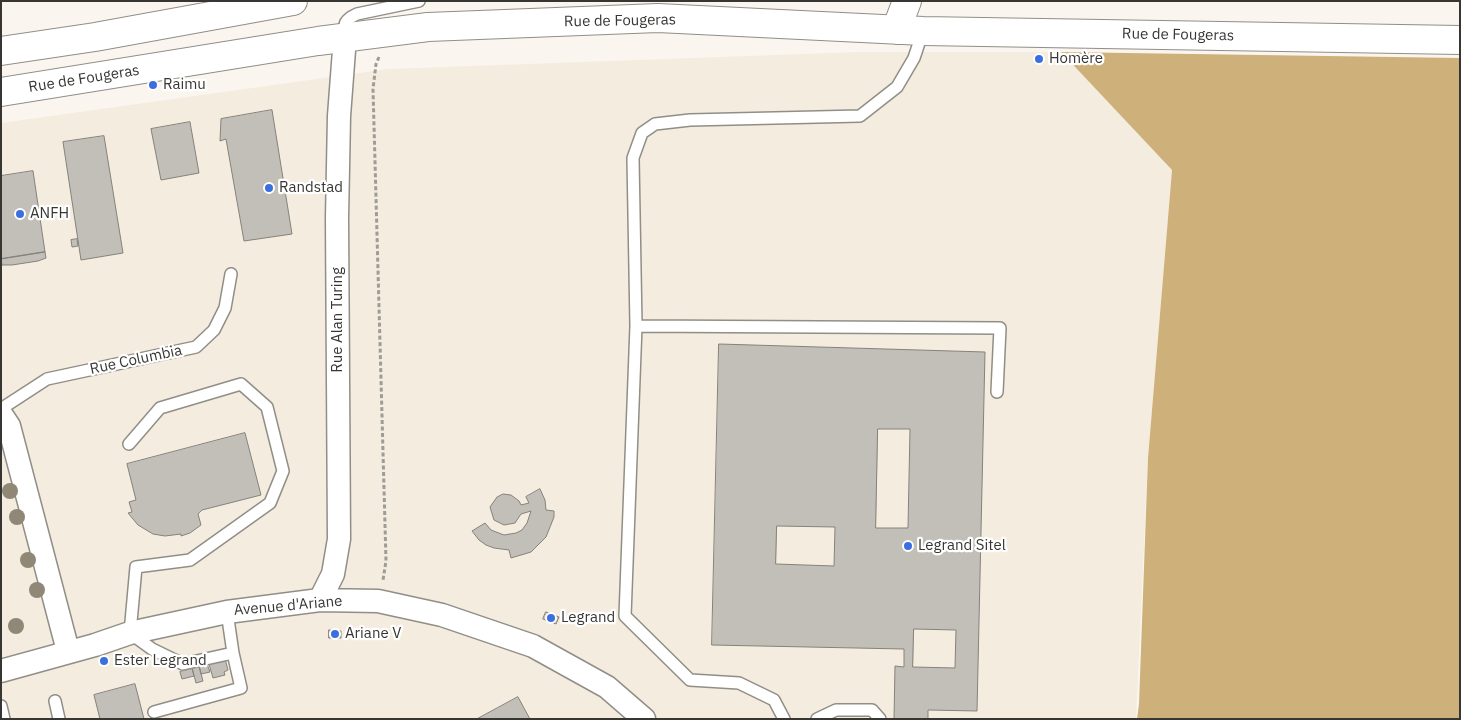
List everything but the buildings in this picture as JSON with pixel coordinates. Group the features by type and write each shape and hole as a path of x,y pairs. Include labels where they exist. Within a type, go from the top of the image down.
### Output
{"main road":[{"path":"1,51 95,37 293,1"},
{"path":"896,30 907,1"},
{"name":"Rue de Fougeras","path":"1,92 344,37 428,27 658,18 923,31 1460,40"},
{"path":"1,40 95,37"}],"street":[{"name":"Rue Alan Turing","path":"320,600 333,574 339,539 337,218 339,116 344,37"},
{"path":"1,414 9,426 68,652"},
{"name":"Avenue d'Ariane","path":"1,670 130,633 227,612 320,600 378,601 442,615 533,646 607,687 644,719"}],"lane":[{"path":"344,37 344,24 349,18 357,14 419,1"},
{"path":"784,719 774,700 739,683 690,680 625,616 636,326 633,158 642,133 655,124 690,120 860,116 897,87 914,58 923,31"},
{"name":"Rue Columbia","path":"1,410 47,379 196,347 214,330 225,308 231,274"},
{"path":"636,326 1000,328 997,392"},
{"path":"129,444 160,408 242,384 267,407 282,471 270,503 190,560 136,567 130,633 152,649 183,664 233,653"},
{"path":"154,712 241,688 233,653 227,612"},
{"path":"55,701 59,719"},
{"path":"1,706 4,719"},
{"path":"817,719 836,710 872,710 880,719"}],"path":[{"path":"378,601 386,561 373,89 376,64 390,32"}],"shaded area":[{"path":"859,52 1061,52 1172,170 1148,458 1136,719 1,719 1,123 388,69"},
{"path":"1061,52 1460,58 1460,719 1137,719 1148,458 1172,170"}],"place":[{"name":"Homère","path":"1039,59"},
{"name":"Raimu","path":"153,85"},
{"name":"Randstad","path":"269,188"},
{"name":"ANFH","path":"20,214"},
{"name":"Legrand Sitel","path":"908,546"},
{"name":"Legrand","path":"551,618"},
{"name":"Ariane V","path":"335,634"},
{"name":"Ester Legrand","path":"104,661"}]}
